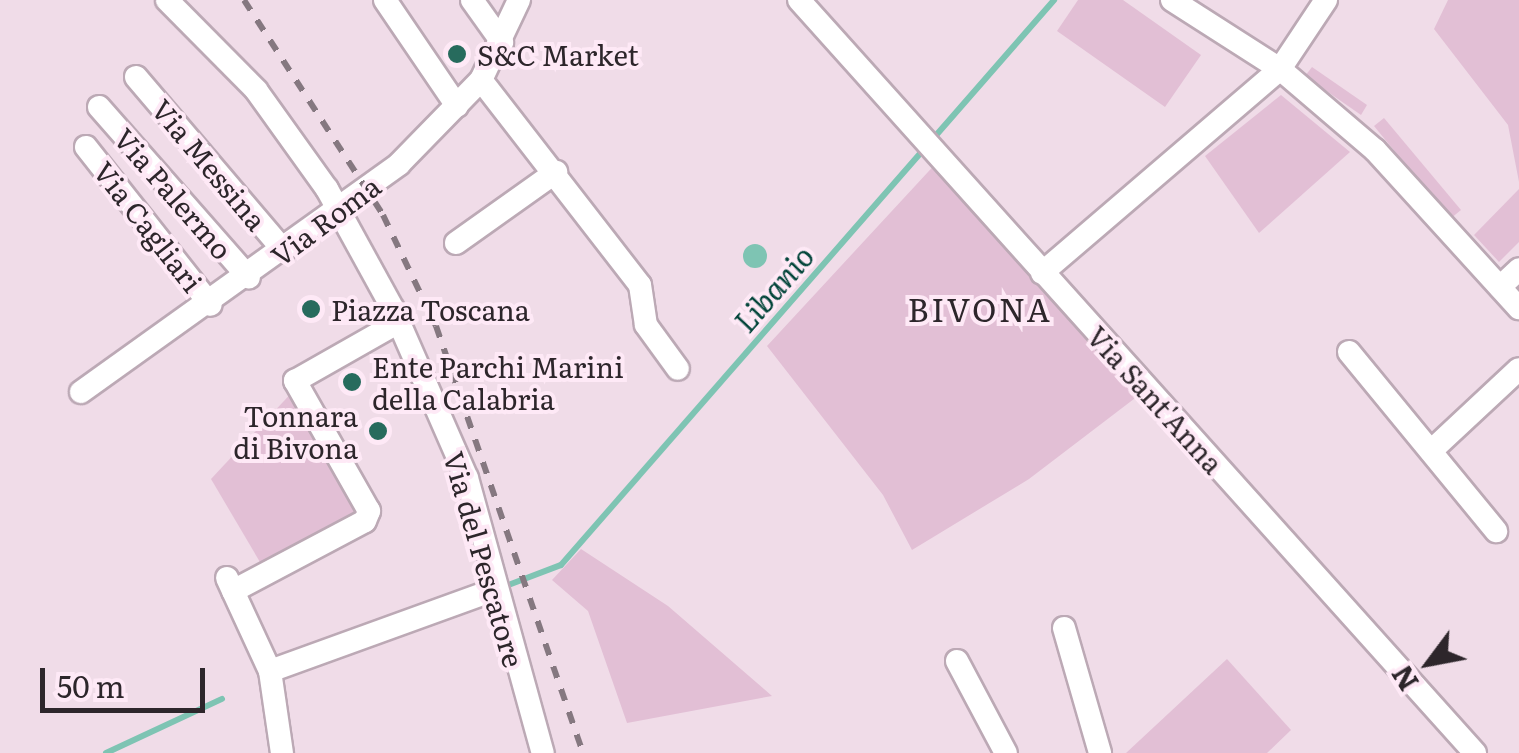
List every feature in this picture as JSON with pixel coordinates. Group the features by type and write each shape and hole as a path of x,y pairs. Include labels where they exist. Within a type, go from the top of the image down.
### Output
{"street":[{"name":"Via del Pescatore","path":"167,0 256,90 331,198 400,322 467,478 494,590 543,753"},
{"path":"385,0 457,106"},
{"path":"472,0 502,42"},
{"name":"Via Roma","path":"82,392 284,251 331,198 399,164 481,80 502,42 518,0"},
{"name":"Via Sant'Anna","path":"799,0 1460,748"},
{"path":"1172,0 1280,69 1375,150 1519,308"},
{"path":"1042,272 1280,69 1326,0"},
{"name":"Via Messina","path":"136,77 284,251"},
{"path":"481,80 640,285 646,325 678,369"},
{"name":"Via Palermo","path":"99,107 249,278"},
{"name":"Via Cagliari","path":"86,146 211,305"},
{"path":"456,243 556,172"},
{"path":"1500,287 1519,268"},
{"path":"282,753 270,672 230,584 365,521 369,512 296,381 400,322"},
{"path":"1349,352 1496,531"},
{"path":"1431,451 1519,369"},
{"path":"270,672 494,590"},
{"path":"1064,628 1100,753"},
{"path":"957,662 1006,753"}],"shaded area":[{"path":"1078,0 1123,0 1201,55 1165,107 1057,31"},
{"path":"1448,0 1519,0 1519,182 1508,125 1434,29"},
{"path":"1312,67 1367,105 1361,115 1305,76"},
{"path":"1281,95 1350,152 1259,233 1205,156"},
{"path":"1384,118 1461,210 1450,219 1374,126"},
{"path":"940,159 1147,389 1029,479 912,550 883,495 767,346"},
{"path":"1519,189 1519,242 1499,262 1474,235"},
{"path":"755,244 767,256 755,268 743,256"},
{"path":"297,387 369,511 267,574 211,479"},
{"path":"581,549 668,606 772,696 627,723 588,611 552,580"},
{"path":"1227,659 1291,730 1267,753 1126,753"}],"waterway":[{"name":"Libanio","path":"511,584 561,565 1054,0"},
{"name":"Libanio","path":"106,753 222,699"}],"railway":[{"path":"244,0 383,215 436,326 583,753"}],"place":[{"name":"S&C Market","path":"457,54"},
{"name":"Piazza Toscana","path":"311,309"},
{"name":"Ente Parchi Marini della Calabria","path":"352,382"},
{"name":"Tonnara di Bivona","path":"378,431"}],"district":[{"name":"BIVONA","path":"980,308"}]}
